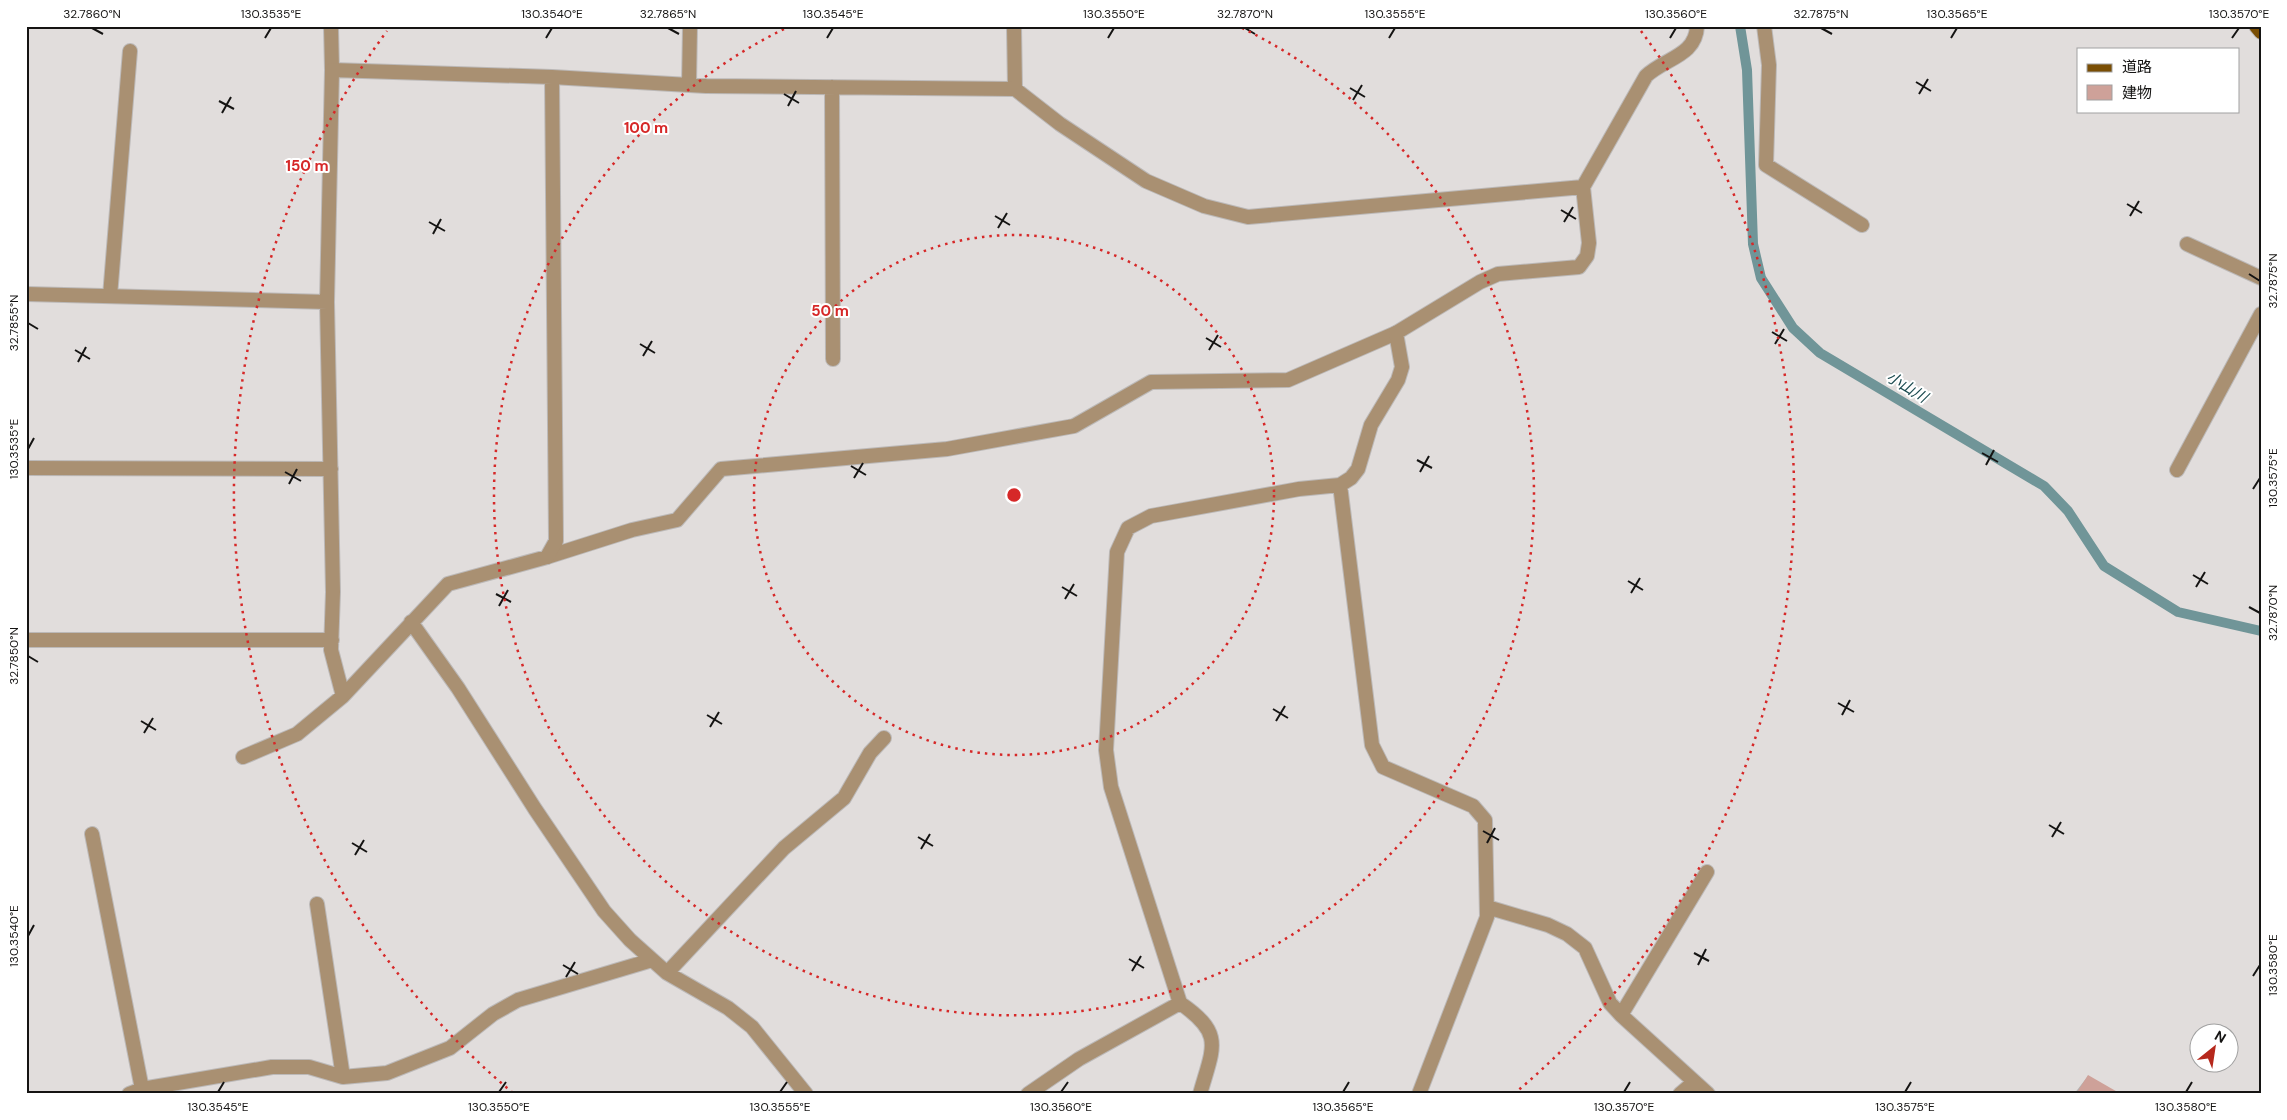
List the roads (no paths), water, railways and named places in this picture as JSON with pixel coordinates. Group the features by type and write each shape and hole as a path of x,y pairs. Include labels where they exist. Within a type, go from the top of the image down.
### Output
{"main road":[{"path":"2256,26 2261,32"}],"street":[{"path":"331,26 332,70 327,302 333,592 331,650 343,696"},
{"path":"688,85 690,26"},
{"path":"1014,26 1015,89"},
{"path":"243,757 297,734 343,696 448,584 547,557 632,530 677,520 721,469 947,449 1074,426 1151,382 1288,380 1396,333 1480,282 1498,274 1579,267 1587,256 1589,243 1583,188 1646,76 1657,66 1686,52 1697,34 1697,26"},
{"path":"1764,26 1769,65 1766,165 1862,225"},
{"path":"110,296 130,51"},
{"path":"332,70 552,77 688,85 1015,89 1060,124 1146,181 1204,206 1248,217 1583,188"},
{"path":"547,557 556,541 552,77"},
{"path":"832,87 833,359"},
{"path":"2188,244 2261,278"},
{"path":"26,294 327,302"},
{"path":"2177,470 2261,314"},
{"path":"1200,1094 1212,1051 1212,1036 1207,1025 1197,1014 1180,1003 1111,787 1106,750 1117,552 1128,528 1151,516 1299,489 1340,485 1350,478 1358,469 1371,425 1398,380 1402,367 1396,333"},
{"path":"26,468 331,469"},
{"path":"1340,485 1372,745 1383,767 1473,806 1485,820 1487,917 1418,1094"},
{"path":"411,622 458,688 535,809 604,911 630,940 667,973 728,1008 752,1027 806,1094"},
{"path":"26,640 332,640"},
{"path":"667,973 784,848 844,798 870,753 884,738"},
{"path":"92,834 136,1092 272,1066 309,1067 343,1077 387,1074 450,1048 493,1014 518,1000 652,960"},
{"path":"1621,1015 1707,872"},
{"path":"317,904 343,1077"},
{"path":"1487,907 1548,925 1567,934 1585,948 1610,1003 1708,1094"},
{"path":"1028,1094 1079,1059 1180,1003"},
{"path":"1680,1094 1694,1082"}],"waterway":[{"name":"小山川","path":"1740,26 1747,70 1753,244 1761,278 1793,328 1820,353 2044,486 2068,511 2104,566 2178,612 2261,631"}]}
